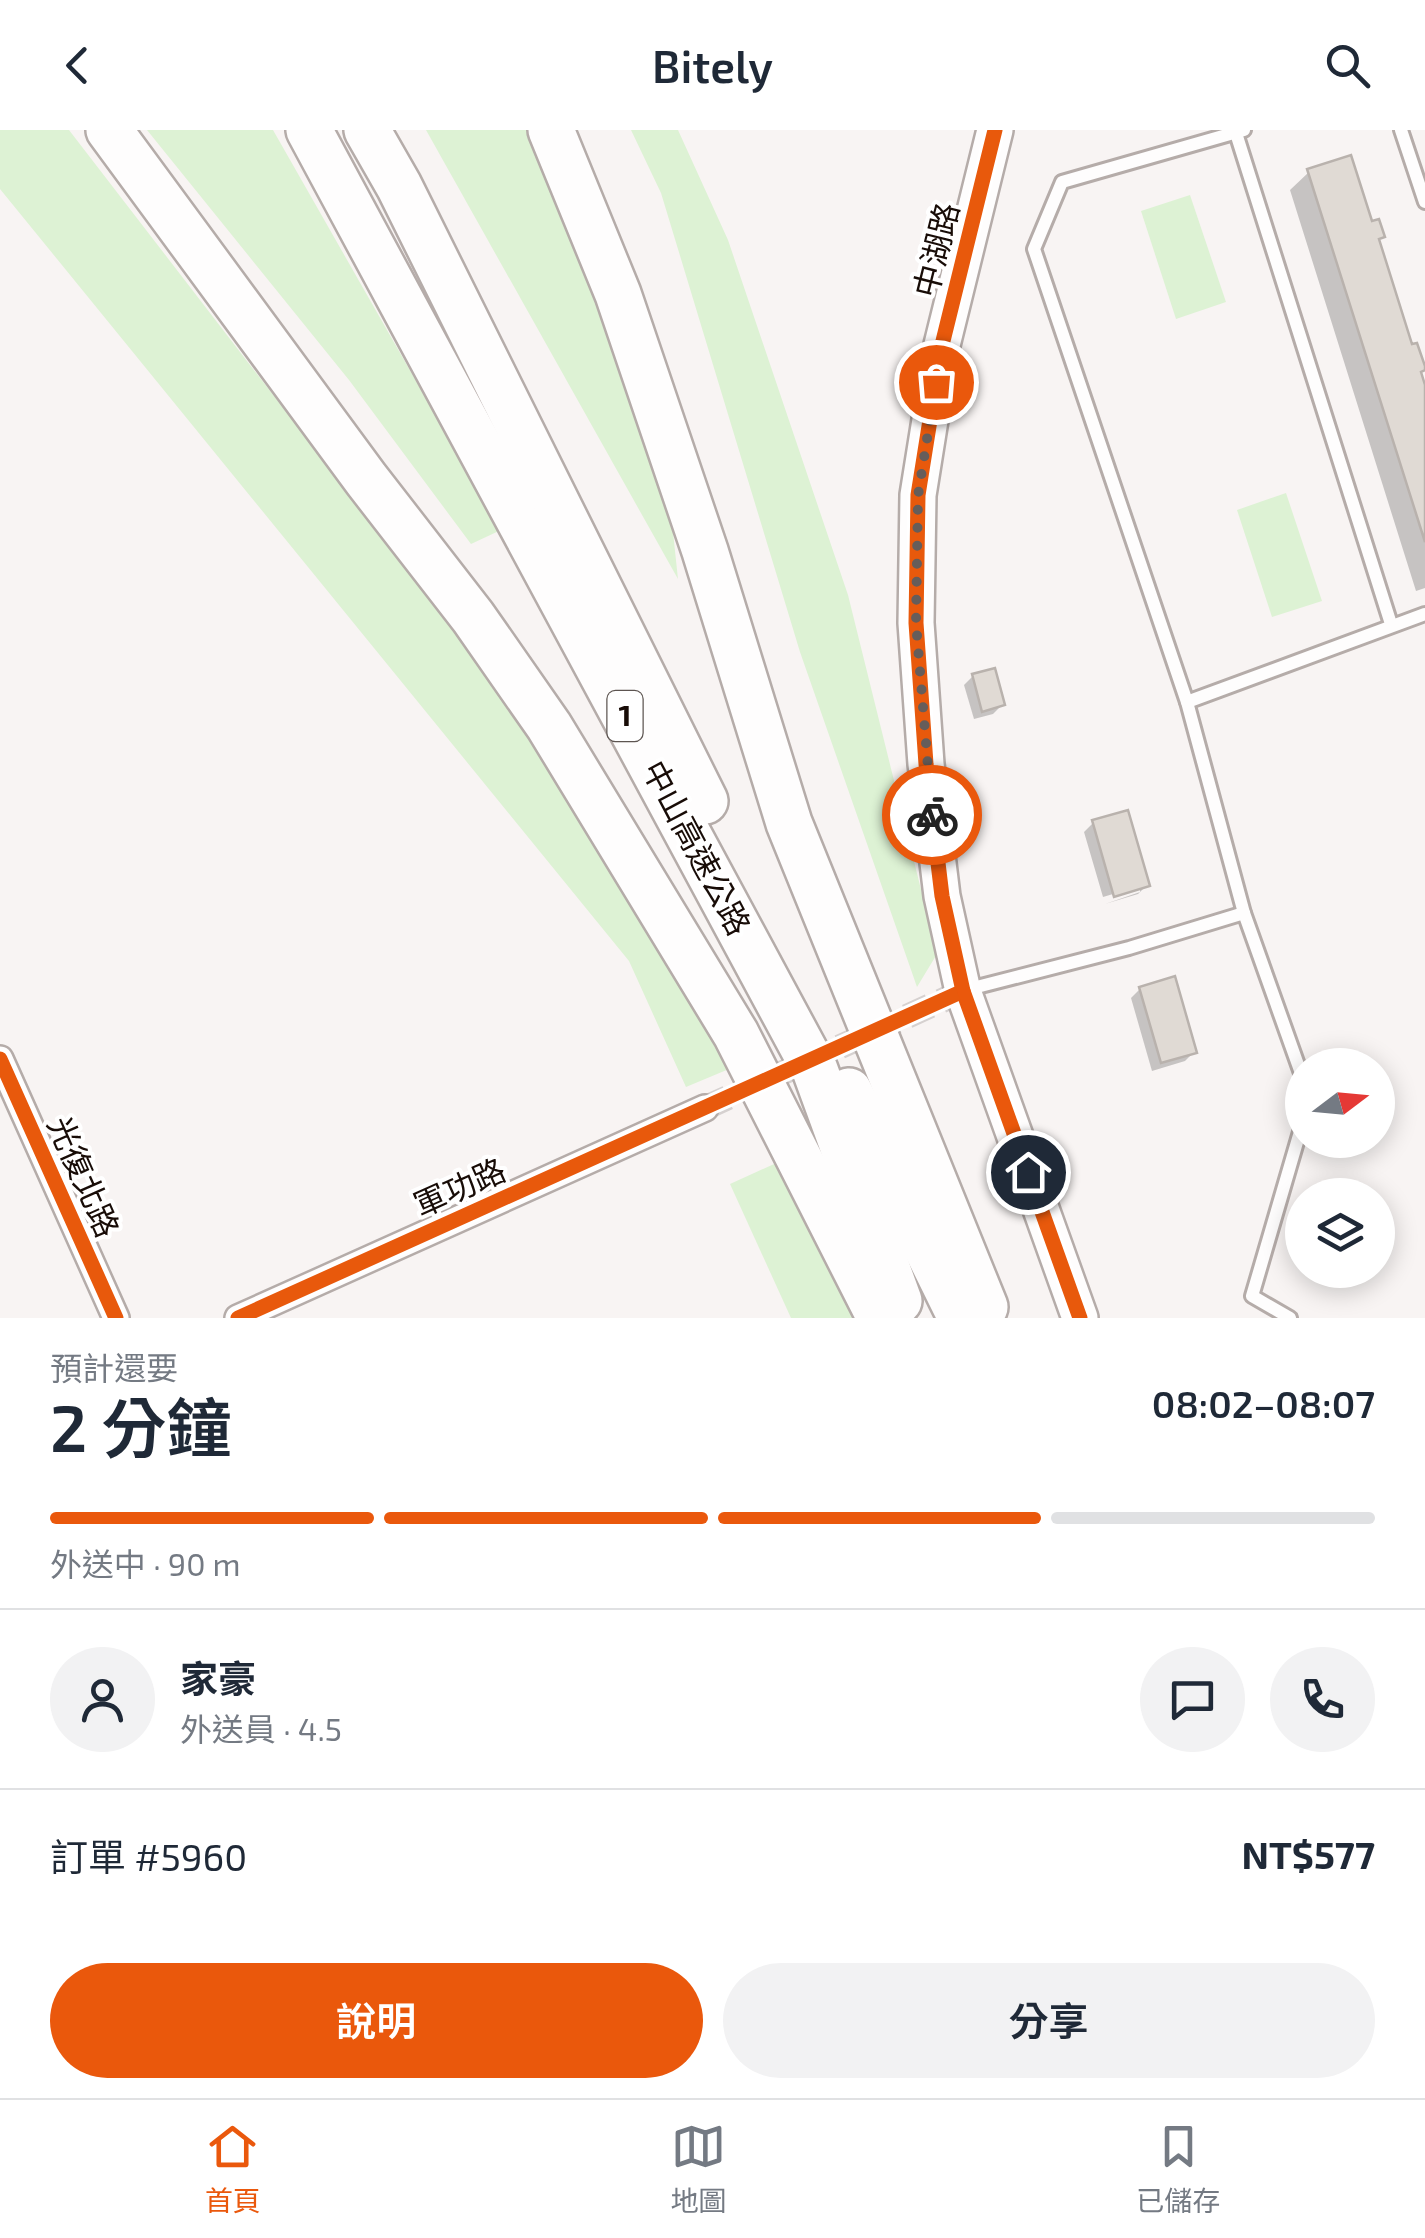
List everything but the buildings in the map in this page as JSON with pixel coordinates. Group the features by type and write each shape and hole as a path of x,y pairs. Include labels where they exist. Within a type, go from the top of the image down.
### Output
{"highway":[{"path":"109,130 366,479 473,617 549,726 736,1034 880,1318"},
{"name":"中山高速公路","path":"309,130 815,1070 905,1318"},
{"name":"中山高速公路","path":"367,130 399,186 962,1318"},
{"path":"552,130 618,294 790,823 989,1318"}],"street":[{"name":"中湖路","path":"995,130 942,344 918,496 916,623 926,764 942,896 963,990 1080,1318"},
{"name":"光復北路","path":"0,1059 116,1318"},
{"name":"軍功路","path":"238,1318 706,1108"}],"lane":[{"path":"1401,130 1425,202"},
{"path":"1292,1048 1244,913 1186,702 1034,250 1062,182 1238,131 1391,624"},
{"path":"1186,702 1425,614"},
{"path":"963,990 1129,948 1244,913"},
{"path":"1290,1318 1252,1296 1293,1158"}],"green space":[{"path":"0,130 69,130 499,688 683,977 729,1069 686,1087 629,961 0,189"},
{"path":"147,130 273,130 501,530 471,544 349,380"},
{"path":"426,130 530,130 668,485 678,579"},
{"path":"631,130 678,130 728,240 848,595 937,954 917,987 800,652 661,193"},
{"path":"1190,195 1226,302 1176,319 1141,211"},
{"path":"1286,493 1322,601 1272,617 1237,510"},
{"path":"783,1160 865,1318 791,1318 730,1184"}],"tunnel":[{"path":"705,1108 963,991"}],"cycle path":[{"path":"995,130 942,345 918,495 916,623 926,764 942,896 963,991 1080,1318"},
{"path":"238,1318 963,991"},
{"path":"0,1059 116,1318"}],"way so far":[{"path":"932,815 916,623 918,496 936,382"}],"route":[{"path":"932,815 942,896 963,990 1028,1172"}]}
